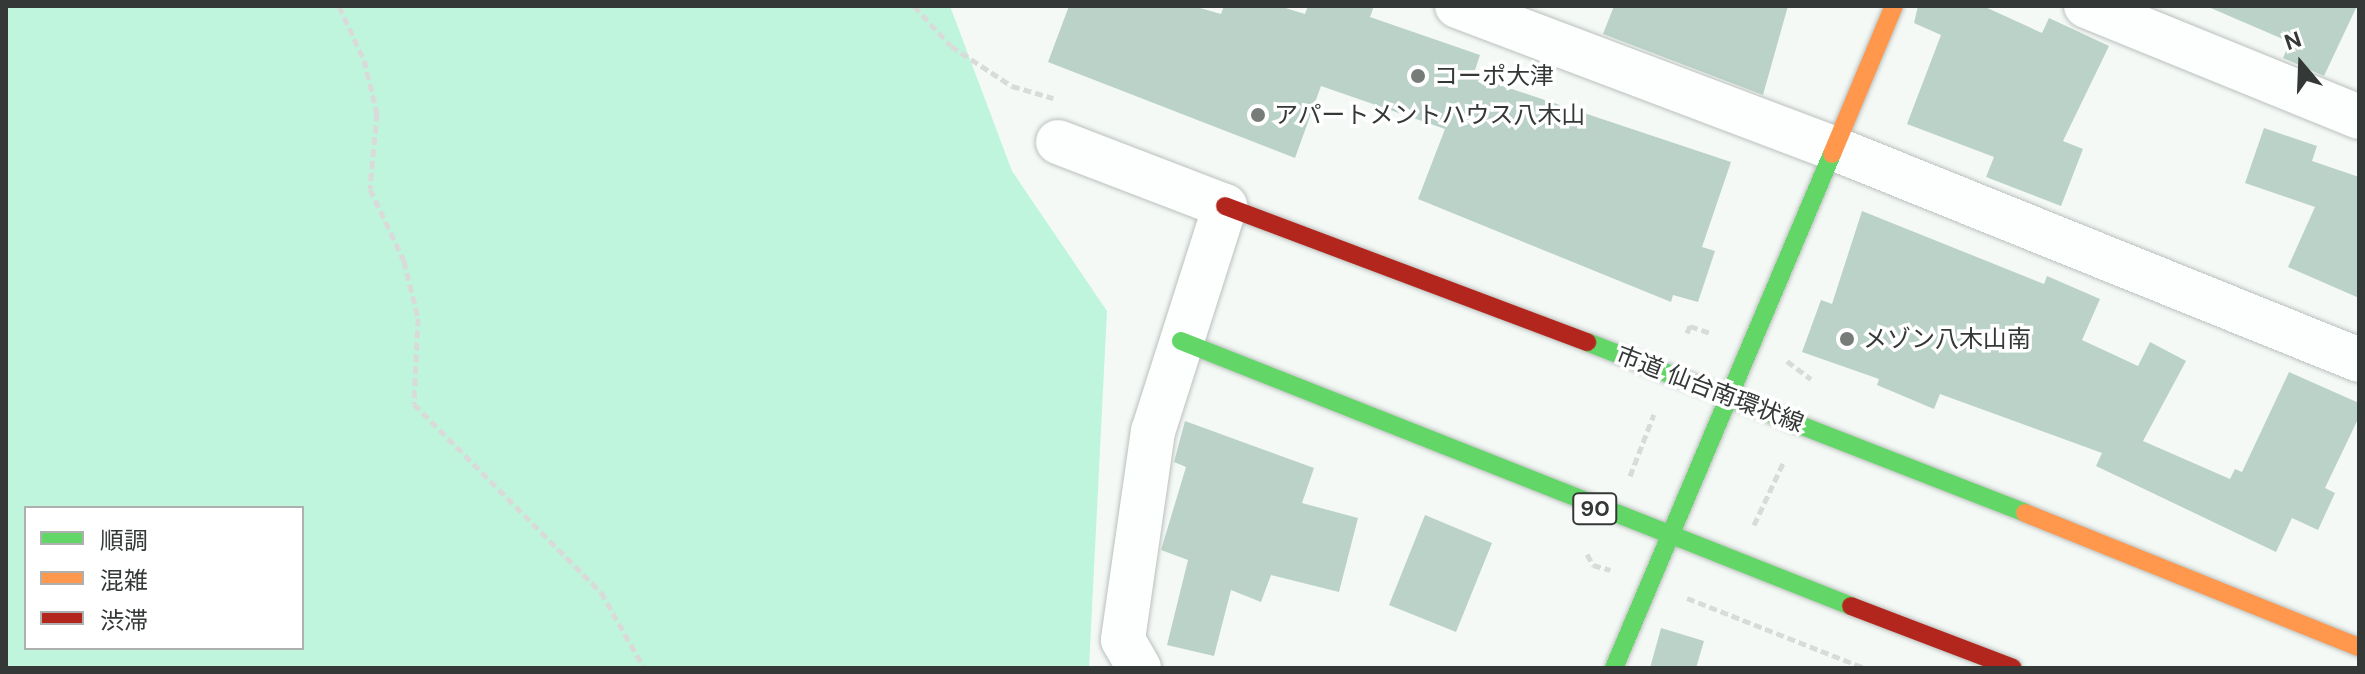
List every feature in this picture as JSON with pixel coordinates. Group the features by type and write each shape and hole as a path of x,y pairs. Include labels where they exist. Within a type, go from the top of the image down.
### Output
{"main road":[{"path":"1614,668 1894,6"},
{"name":"市道 仙台南環状線","path":"1225,206 1802,423 2359,647"},
{"name":"90","path":"1181,341 1614,516 1737,560 2013,668"}],"street":[{"path":"1457,6 1833,148 2359,360"},
{"path":"2086,6 2359,117"},
{"name":"市道 仙台南環状線","path":"1062,122 1225,206"},
{"path":"1139,668 1123,640 1153,431 1225,206"}],"path":[{"path":"339,6 364,60 377,113 370,189 404,261 418,318 414,404 601,592 644,668"},
{"path":"914,6 951,46 1062,122"},
{"path":"1593,565 1670,374"},
{"path":"1715,609 1802,423"}],"green space":[{"path":"6,6 950,6 1012,171 1107,311 1089,668 6,668"}],"building":[{"path":"1069,6 1193,6 1221,14 1224,6 1279,6 1305,14 1308,6 1374,6 1370,17 1480,55 1473,76 1731,162 1702,247 1715,251 1698,302 1673,295 1671,302 1418,199 1445,129 1321,86 1295,158 1048,62"},
{"path":"1614,6 1788,6 1763,95 1603,34"},
{"path":"1918,6 1983,6 2042,33 2049,18 2109,46 2063,141 2083,149 2061,206 1986,177 1994,157 1907,124 1941,35 1914,23"},
{"path":"2206,6 2357,6 2324,76 2283,58 2290,42"},
{"path":"2264,128 2317,146 2312,161 2359,177 2359,298 2288,267 2315,207 2245,183"},
{"path":"1862,211 2044,284 2047,276 2100,299 2082,340 2138,366 2150,342 2186,361 2143,441 2230,479 2235,469 2242,472 2289,372 2359,403 2359,417 2325,488 2335,493 2318,530 2292,518 2276,552 2096,466 2102,453 1940,394 1934,409 1877,385 1879,379 1802,352 1821,300 1832,304"},
{"path":"1185,421 1314,468 1302,503 1358,518 1339,592 1271,575 1261,602 1231,590 1214,656 1167,645 1188,560 1161,550 1186,467 1174,462"},
{"path":"1425,515 1492,543 1456,632 1389,605"},
{"path":"1661,628 1704,641 1696,668 1650,668"}],"traffic: fast":[{"path":"1614,668 1832,154"},
{"path":"1181,341 1851,606"},
{"path":"1587,342 2025,513"}],"traffic: slow":[{"path":"1832,154 1894,6"},
{"path":"2025,513 2359,647"}],"traffic: jam":[{"path":"1225,206 1587,342"},
{"path":"1851,606 2013,668"}],"place":[{"name":"コーポ大津","path":"1418,76"},
{"name":"アパートメントハウス八木山","path":"1258,115"},
{"name":"メゾン八木山南","path":"1847,339"}]}
